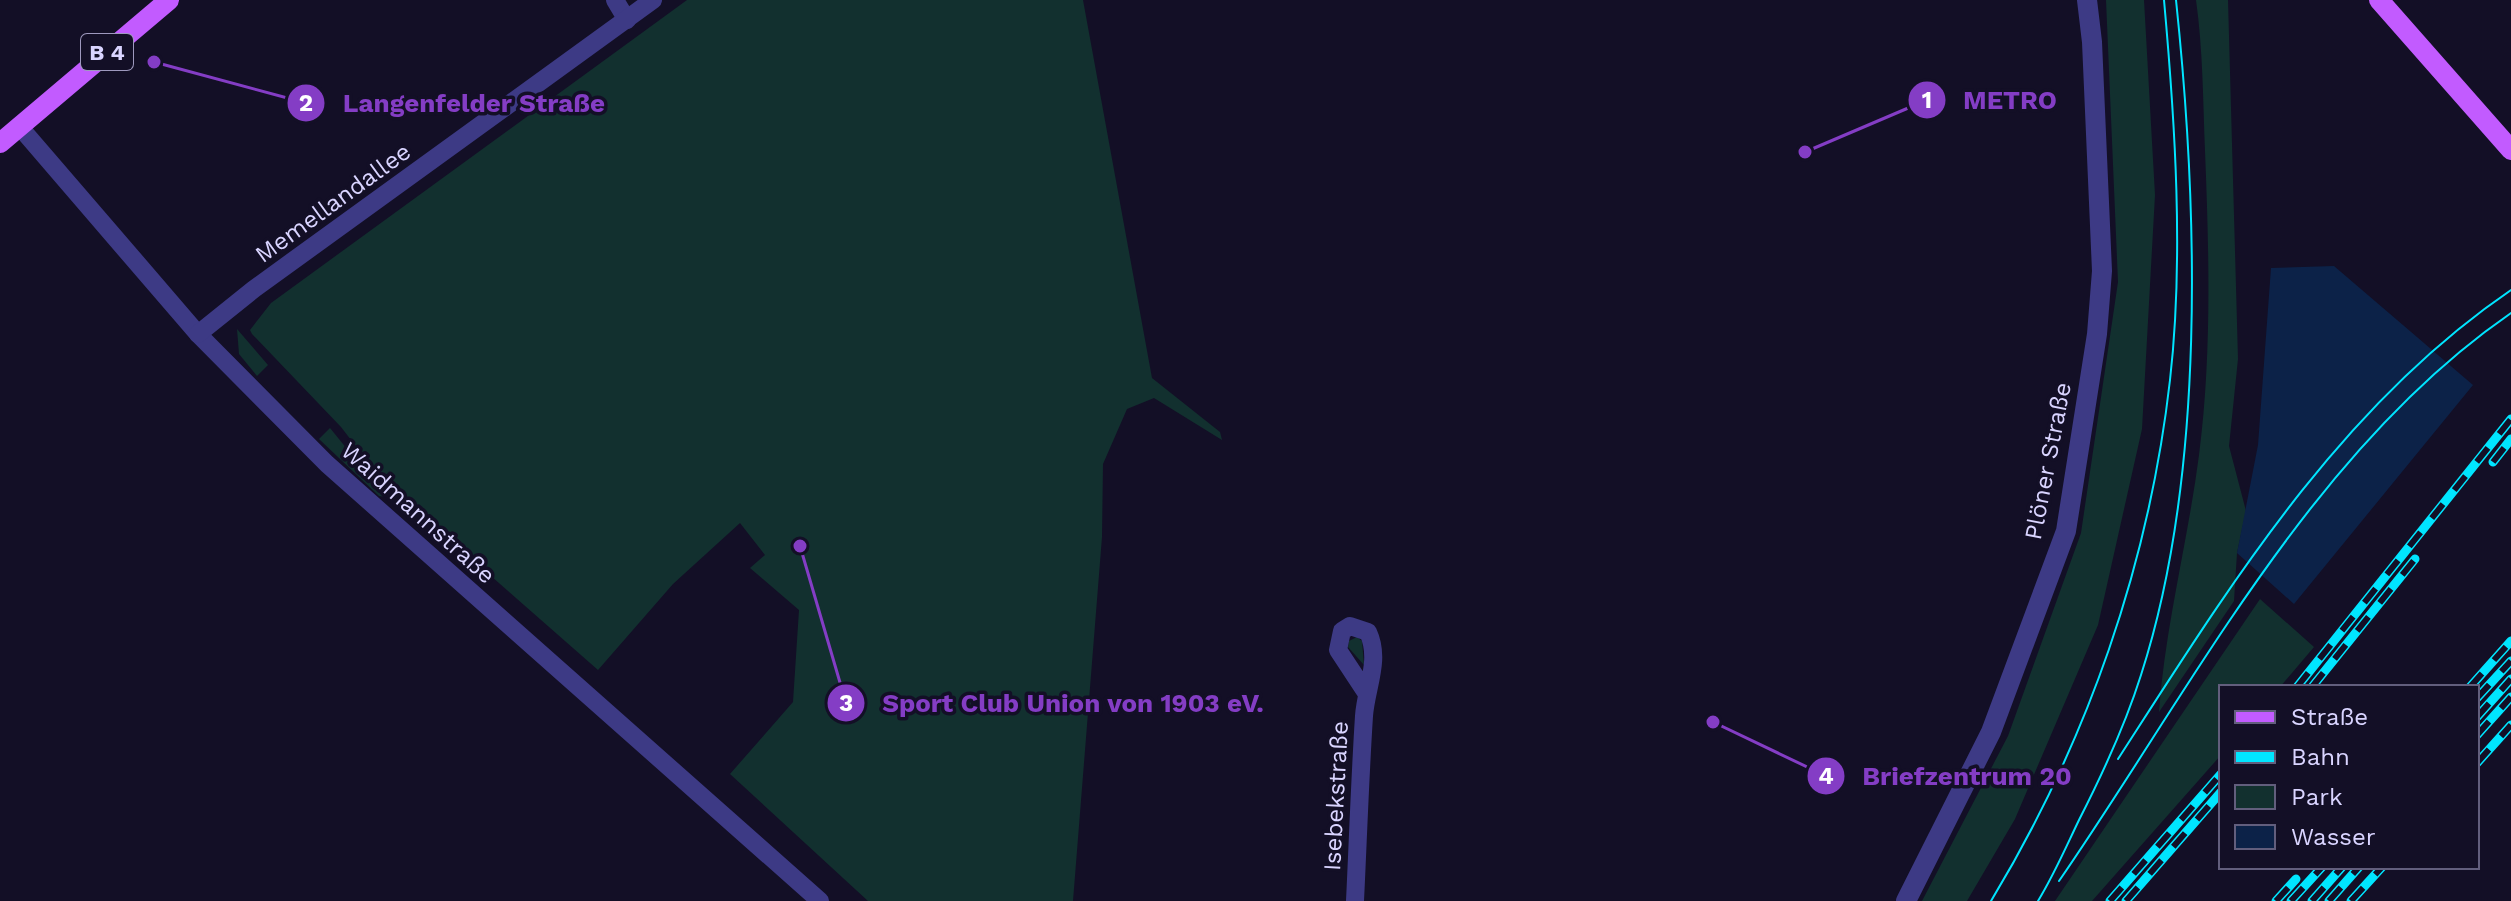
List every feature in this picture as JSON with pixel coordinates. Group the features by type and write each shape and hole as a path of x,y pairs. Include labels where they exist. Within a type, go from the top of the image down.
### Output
{"main road":[{"name":"B 4","path":"0,143 169,0"},
{"path":"2379,0 2511,150"}],"street":[{"path":"615,0 627,20"},
{"name":"Memellandallee","path":"198,334 254,289 653,0"},
{"name":"Plöner Straße","path":"1906,901 1991,732 2066,531 2097,334 2102,271 2092,42 2087,0"},
{"name":"Waidmannstraße","path":"19,126 198,334 355,490 820,901"},
{"name":"Isebekstraße","path":"1355,901 1367,694"}],"green space":[{"path":"687,0 1083,0 1152,378 1220,432 1222,440 1154,398 1127,409 1103,464 1102,537 1073,901 868,901 730,774 793,702 799,610 750,568 765,555 740,523 673,584 598,670 441,532 398,501 341,427 250,330 271,303"},
{"path":"2106,0 2144,0 2155,195 2142,429 2098,625 2015,819 1967,901 1922,901 2008,736 2081,533 2118,282"},
{"path":"2196,0 2228,0 2238,359 2229,446 2246,511 2237,553 2234,601 2159,712 2166,648 2199,455 2206,379 2208,227"},
{"path":"237,329 268,365 257,376 239,354"},
{"path":"330,428 386,497 379,496 319,439"},
{"path":"2260,599 2314,647 2282,685 2219,685 2219,757 2092,901 2055,901"},
{"path":"1357,637 1362,641 1364,665 1348,647 1349,641"}],"water":[{"path":"2334,266 2473,385 2294,604 2237,553 2258,445 2271,268"}],"tram line":[{"path":"1991,901 2057,779 2084,715 2109,650 2147,517 2170,380 2177,286 2172,94 2164,0"},
{"path":"2038,901 2105,767 2135,694 2162,597 2177,514 2186,428 2192,252 2189,165 2176,0"},
{"path":"2118,759 2246,566 2340,444 2393,388 2449,337 2511,290"},
{"path":"2059,881 2208,652 2316,502 2375,432 2440,369 2511,313"}],"railway":[{"path":"2299,685 2511,419"},
{"path":"2493,462 2511,439"},
{"path":"2314,685 2415,559"},
{"path":"2472,685 2511,641"},
{"path":"2479,696 2511,661"},
{"path":"2479,715 2511,679"},
{"path":"2479,733 2511,697"},
{"path":"2479,761 2511,725"},
{"path":"2110,901 2219,776"},
{"path":"2126,901 2219,794"},
{"path":"2291,901 2320,869"},
{"path":"2312,901 2340,869"},
{"path":"2329,901 2357,869"},
{"path":"2351,901 2380,869"},
{"path":"2276,901 2296,879"}],"place":[{"name":"Langenfelder Straße","path":"154,62"},
{"name":"METRO","path":"1805,152"},
{"name":"Sport Club Union von 1903 eV.","path":"800,546"},
{"name":"Briefzentrum 20","path":"1713,722"}]}
